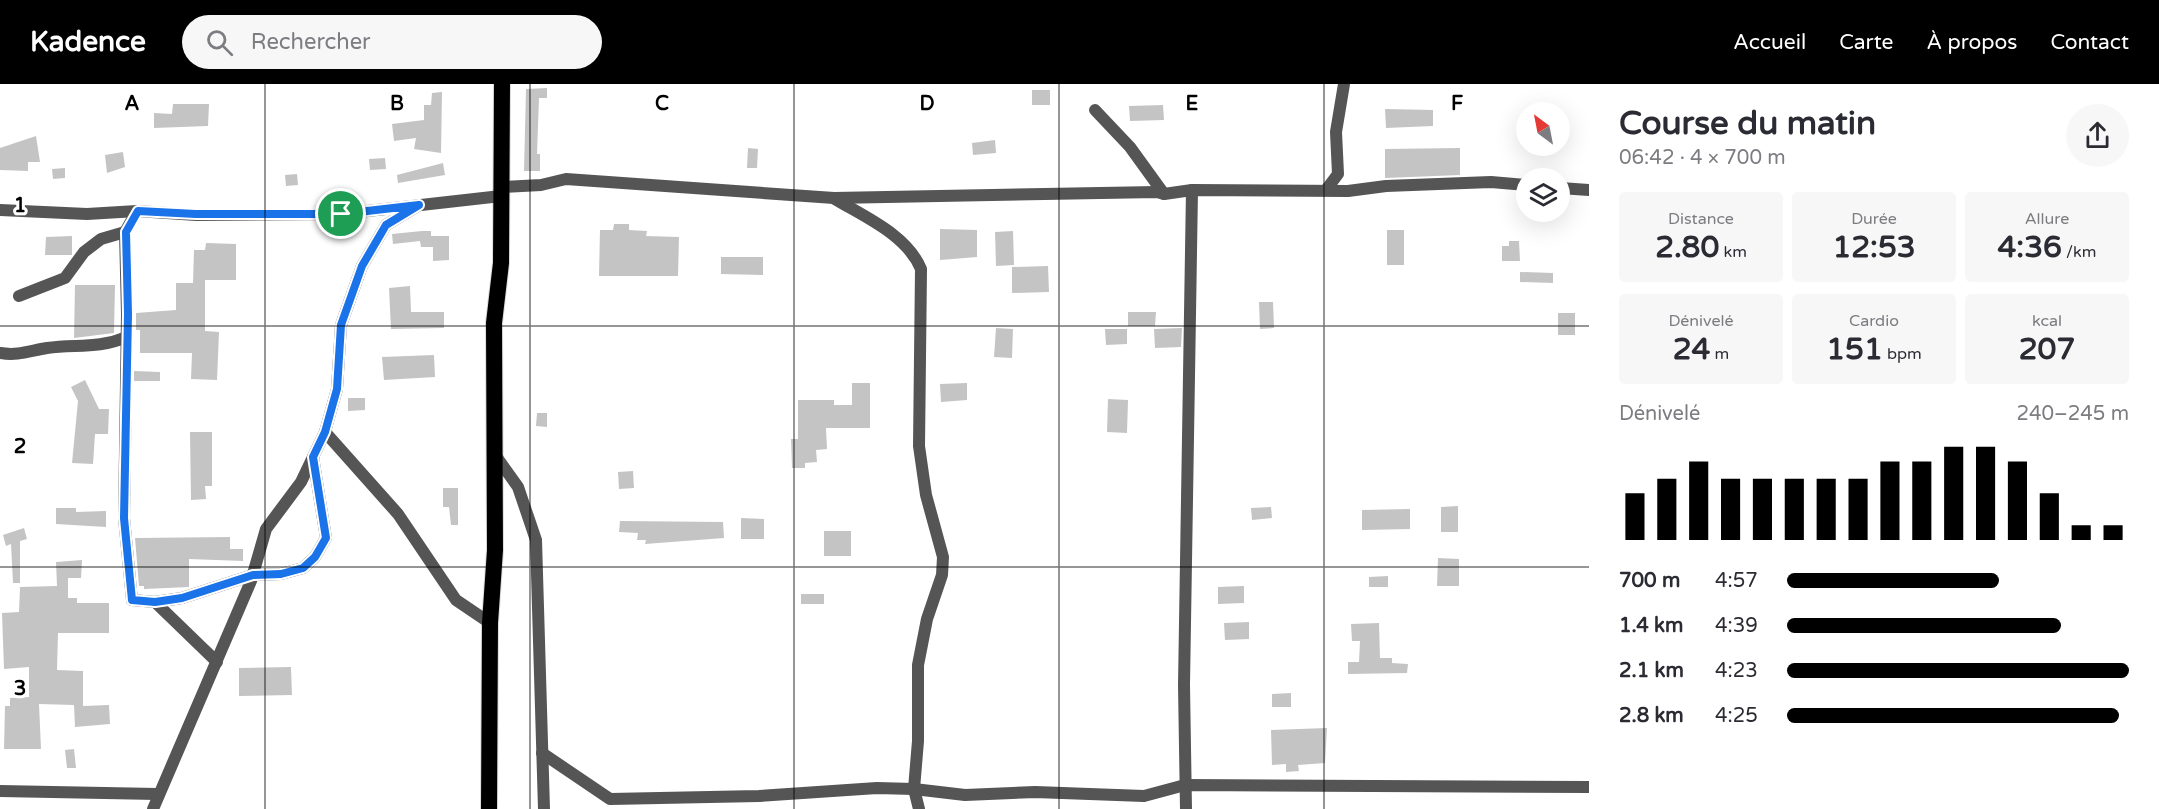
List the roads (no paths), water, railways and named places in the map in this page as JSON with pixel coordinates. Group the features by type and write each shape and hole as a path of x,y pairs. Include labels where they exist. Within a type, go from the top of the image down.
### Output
{"highway":[{"path":"489,809 490,623 495,550 494,323 501,263 502,84"}],"street":[{"path":"1326,190 1338,174 1336,132 1344,84"},
{"path":"1095,110 1130,147 1164,194"},
{"path":"0,210 87,214 138,211 196,214 341,214 419,205 566,179 834,198 1157,192 1164,194 1192,190 1326,190 1491,182 1516,184"},
{"path":"1570,189 1589,190"},
{"path":"1186,809 1192,190"},
{"path":"834,198 885,229 916,255 921,269 919,446 926,495 943,556 942,575 927,619 918,665 918,741 914,789 919,809"},
{"path":"153,809 157,794 217,662 253,575 266,529 301,482 325,432 337,389 341,325 362,266 386,225 419,205"},
{"path":"138,211 126,232 125,546 132,600 155,602 182,598 253,575 281,574 303,568 315,557 326,538 313,457"},
{"path":"19,296 65,278 84,252 101,238 126,232"},
{"path":"0,353 17,356 46,348 106,345 127,337"},
{"path":"325,432 398,514 456,600 490,623"},
{"path":"493,452 518,487 536,540 544,809"},
{"path":"155,602 217,662"},
{"path":"542,753 610,799 914,789 965,795 1035,792 1144,796 1185,785 1589,787"},
{"path":"0,791 157,794"}]}
